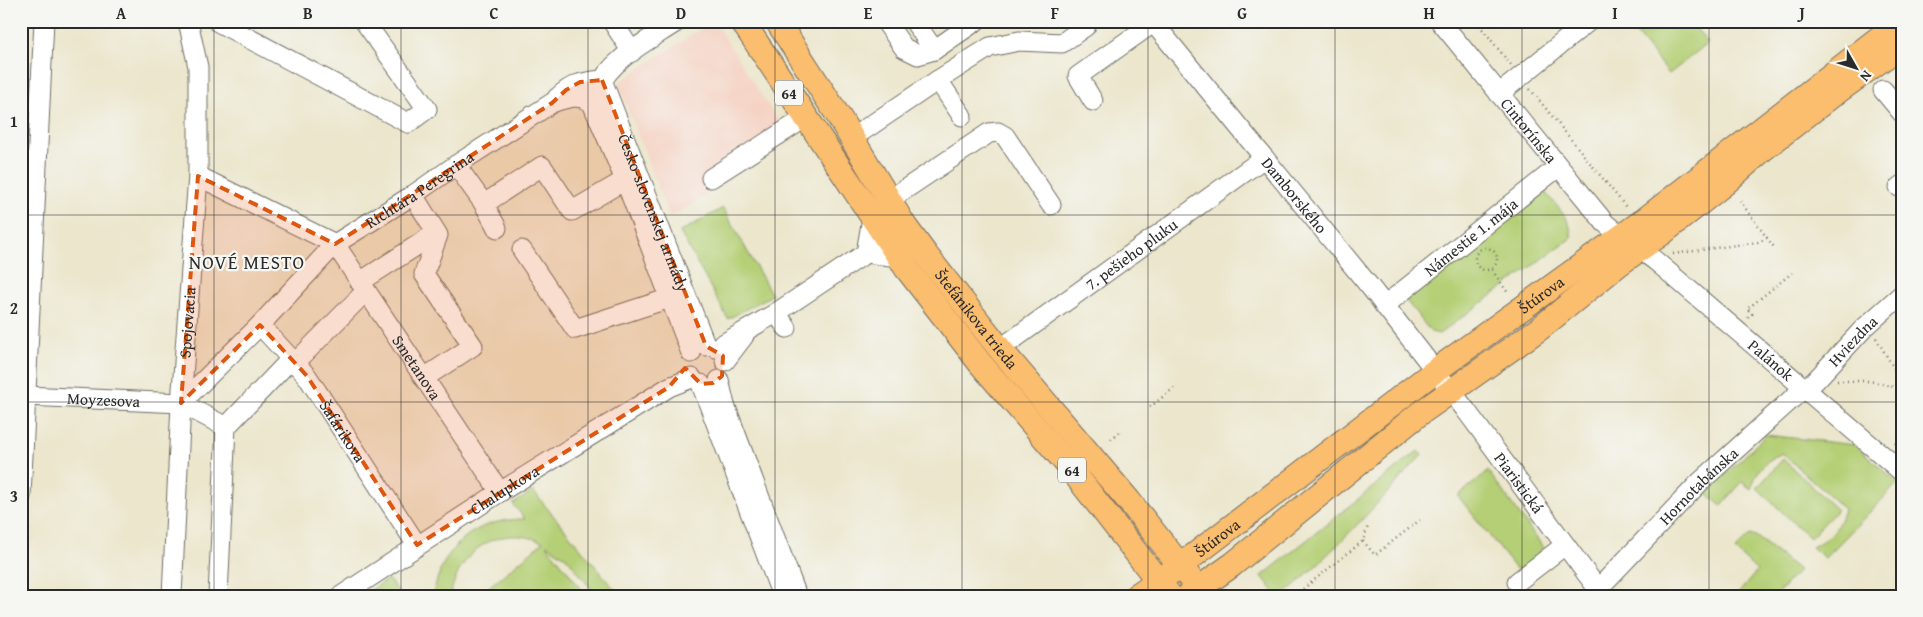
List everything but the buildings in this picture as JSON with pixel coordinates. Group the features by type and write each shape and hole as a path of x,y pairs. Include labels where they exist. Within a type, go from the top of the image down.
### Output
{"main road":[{"name":"Štefánikova trieda","path":"742,21 898,257 980,363 1067,464 1164,588"},
{"name":"Štefánikova trieda","path":"777,21 852,138 889,200 931,263 1000,349 1129,501 1180,566 1197,593"},
{"name":"Štúrova","path":"1197,593 1380,444 1539,329 1619,264 1631,243 1901,21"},
{"name":"Štúrova","path":"1164,588 1180,566 1435,371 1725,183 1762,150 1830,97 1902,45"},
{"path":"980,363 1000,349"},
{"path":"1136,596 1164,588"}],"street":[{"path":"21,496 23,395 44,21"},
{"path":"189,24 220,22 408,123 427,109 364,21"},
{"path":"612,21 632,52"},
{"path":"592,103 602,80 617,62 678,21"},
{"path":"885,21 904,48 918,55 934,50 976,21"},
{"path":"914,21 934,50"},
{"name":"Cintorínska","path":"1440,21 1605,223 1631,243"},
{"path":"1498,94 1588,21"},
{"path":"1093,101 1078,76 1153,22"},
{"name":"Damborského","path":"1153,22 1435,371"},
{"name":"Spojovacia","path":"172,596 180,403 198,176 198,67 189,24"},
{"path":"852,138 990,47 1019,41 1062,43 1086,26"},
{"path":"552,103 566,90 580,82 602,80"},
{"name":"Česko-slovenskej armády","path":"602,80 705,364 777,542 782,596"},
{"path":"938,80 962,116"},
{"path":"1883,90 1902,113"},
{"name":"Richtára Peregrina","path":"180,403 260,325 335,244 552,103 570,97 585,97 592,103"},
{"name":"Česko-slovenskej armády","path":"592,103 625,180 670,298 705,364"},
{"path":"711,178 805,118"},
{"path":"889,200 989,133 998,132 1005,136 1051,205"},
{"name":"7. pešieho pluku","path":"1000,349 1264,158"},
{"path":"456,164 484,204 497,228"},
{"path":"484,204 542,166 572,211 625,180"},
{"name":"Námestie 1. mája","path":"1384,306 1558,167"},
{"path":"198,176 335,244"},
{"path":"413,195 438,236 424,274 474,346 424,378"},
{"path":"872,218 866,253 898,257"},
{"path":"218,596 226,426 293,361 363,286 430,237"},
{"name":"Palánok","path":"1631,243 1810,385 1902,472"},
{"name":"Smetanova","path":"335,244 500,492"},
{"path":"522,250 575,329 670,298"},
{"name":"Chalupkova","path":"341,596 500,492 705,364 749,329 866,253"},
{"name":"Hviezdna","path":"1810,385 1864,328 1902,294"},
{"path":"776,313 787,328"},
{"name":"Šafárikova","path":"260,325 307,376 417,545"},
{"name":"Piaristická","path":"1435,371 1601,593"},
{"name":"Hornotabánska","path":"1601,593 1700,482 1810,385"},
{"name":"Moyzesova","path":"23,395 180,403"},
{"path":"180,403 226,426"},
{"path":"777,542 792,562 797,596"},
{"path":"1517,582 1565,545"}],"path":[{"path":"1476,21 1626,207"},
{"path":"1740,201 1774,247"},
{"path":"1669,254 1758,242 1768,238"},
{"path":"1488,248 1496,254 1497,262 1492,269 1483,271 1476,265 1474,257 1480,249 1488,248"},
{"path":"1492,269 1508,294"},
{"path":"1744,321 1752,314 1747,309 1792,272"},
{"path":"1864,328 1877,339 1902,382"},
{"path":"1810,385 1870,381 1902,389"},
{"path":"1150,407 1174,388"},
{"path":"1111,439 1120,432"},
{"path":"1893,447 1902,437"},
{"path":"1364,540 1375,555 1420,520"},
{"path":"1294,596 1299,594 1364,540 1368,526"}],"highlighted area":[{"path":"602,80 706,346 723,356 722,376 713,383 701,384 685,368 669,387 417,545 307,376 260,325 181,403 198,176 335,244 552,103 566,90 580,82"}],"shaded area":[{"path":"711,22 715,23 786,133 728,172 731,178 677,214 669,217 618,83"}],"green space":[{"path":"1626,21 1690,21 1708,43 1669,74"},
{"path":"1542,188 1566,218 1571,231 1571,238 1439,334 1431,332 1404,298"},
{"path":"723,208 772,295 728,319 680,232"},
{"path":"1766,435 1855,445 1898,483 1825,558 1812,547 1833,532 1839,523 1844,509 1782,453 1769,460 1762,467 1751,489 1742,482 1721,506 1707,493"},
{"path":"1418,451 1422,455 1354,528 1301,580 1282,596 1277,596 1262,576"},
{"path":"1783,459 1837,510 1810,538 1757,488"},
{"path":"1488,471 1543,547 1536,561 1531,566 1516,569 1458,496"},
{"path":"533,491 620,596 597,596 567,558 546,544 587,596 478,596 543,542 526,537 511,536 496,539 483,545 472,554 462,565 450,596 433,596 437,578 444,563 463,539 476,530 490,524 507,520 525,519 513,504"},
{"path":"1750,535 1758,538 1799,570 1775,596 1736,596 1757,571 1735,550"},
{"path":"388,579 402,596 363,596"}],"district":[{"name":"NOVÉ MESTO","path":"247,262"}]}
